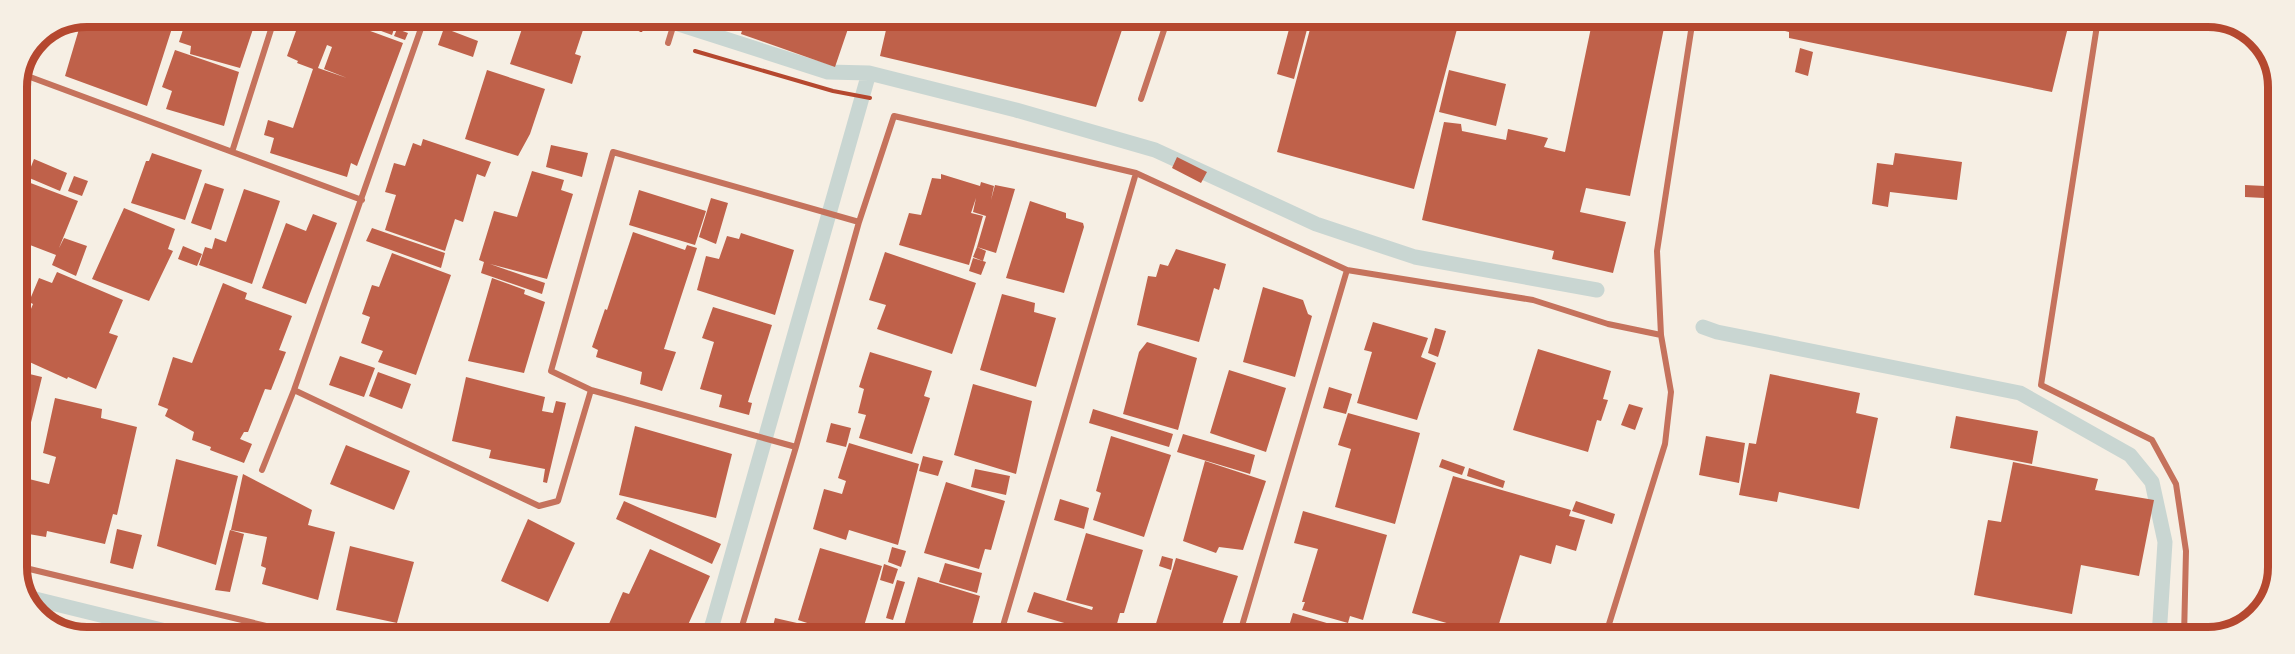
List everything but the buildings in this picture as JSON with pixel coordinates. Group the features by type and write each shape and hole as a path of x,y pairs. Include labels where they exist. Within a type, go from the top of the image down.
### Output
{"street":[{"path":"232,152 272,27"},
{"path":"262,470 294,390 421,27"},
{"path":"668,44 673,27"},
{"path":"1141,99 1165,27"},
{"path":"1608,627 1665,444 1671,392 1661,334 1657,251 1692,27"},
{"path":"2097,27 2041,385 2152,440 2176,484 2186,551 2184,627"},
{"path":"28,76 362,200"},
{"path":"742,627 796,447 859,222 894,116 1136,173 1347,270 1533,300 1608,324 1661,334"},
{"path":"796,447 591,390 551,371 613,152 859,222"},
{"path":"1003,627 1136,173"},
{"path":"1242,627 1347,270"},
{"path":"294,390 539,506 558,501 591,390"},
{"path":"27,568 271,627"}],"path":[{"path":"634,27 668,44 833,91 878,100"}],"waterway":[{"path":"688,27 828,72 869,73 1016,110 1155,150 1316,224 1415,257 1597,290"},
{"path":"711,627 869,73"},
{"path":"1703,327 1717,332 2020,393 2130,455 2152,482 2165,542 2160,627"},
{"path":"37,599 149,627"}]}
